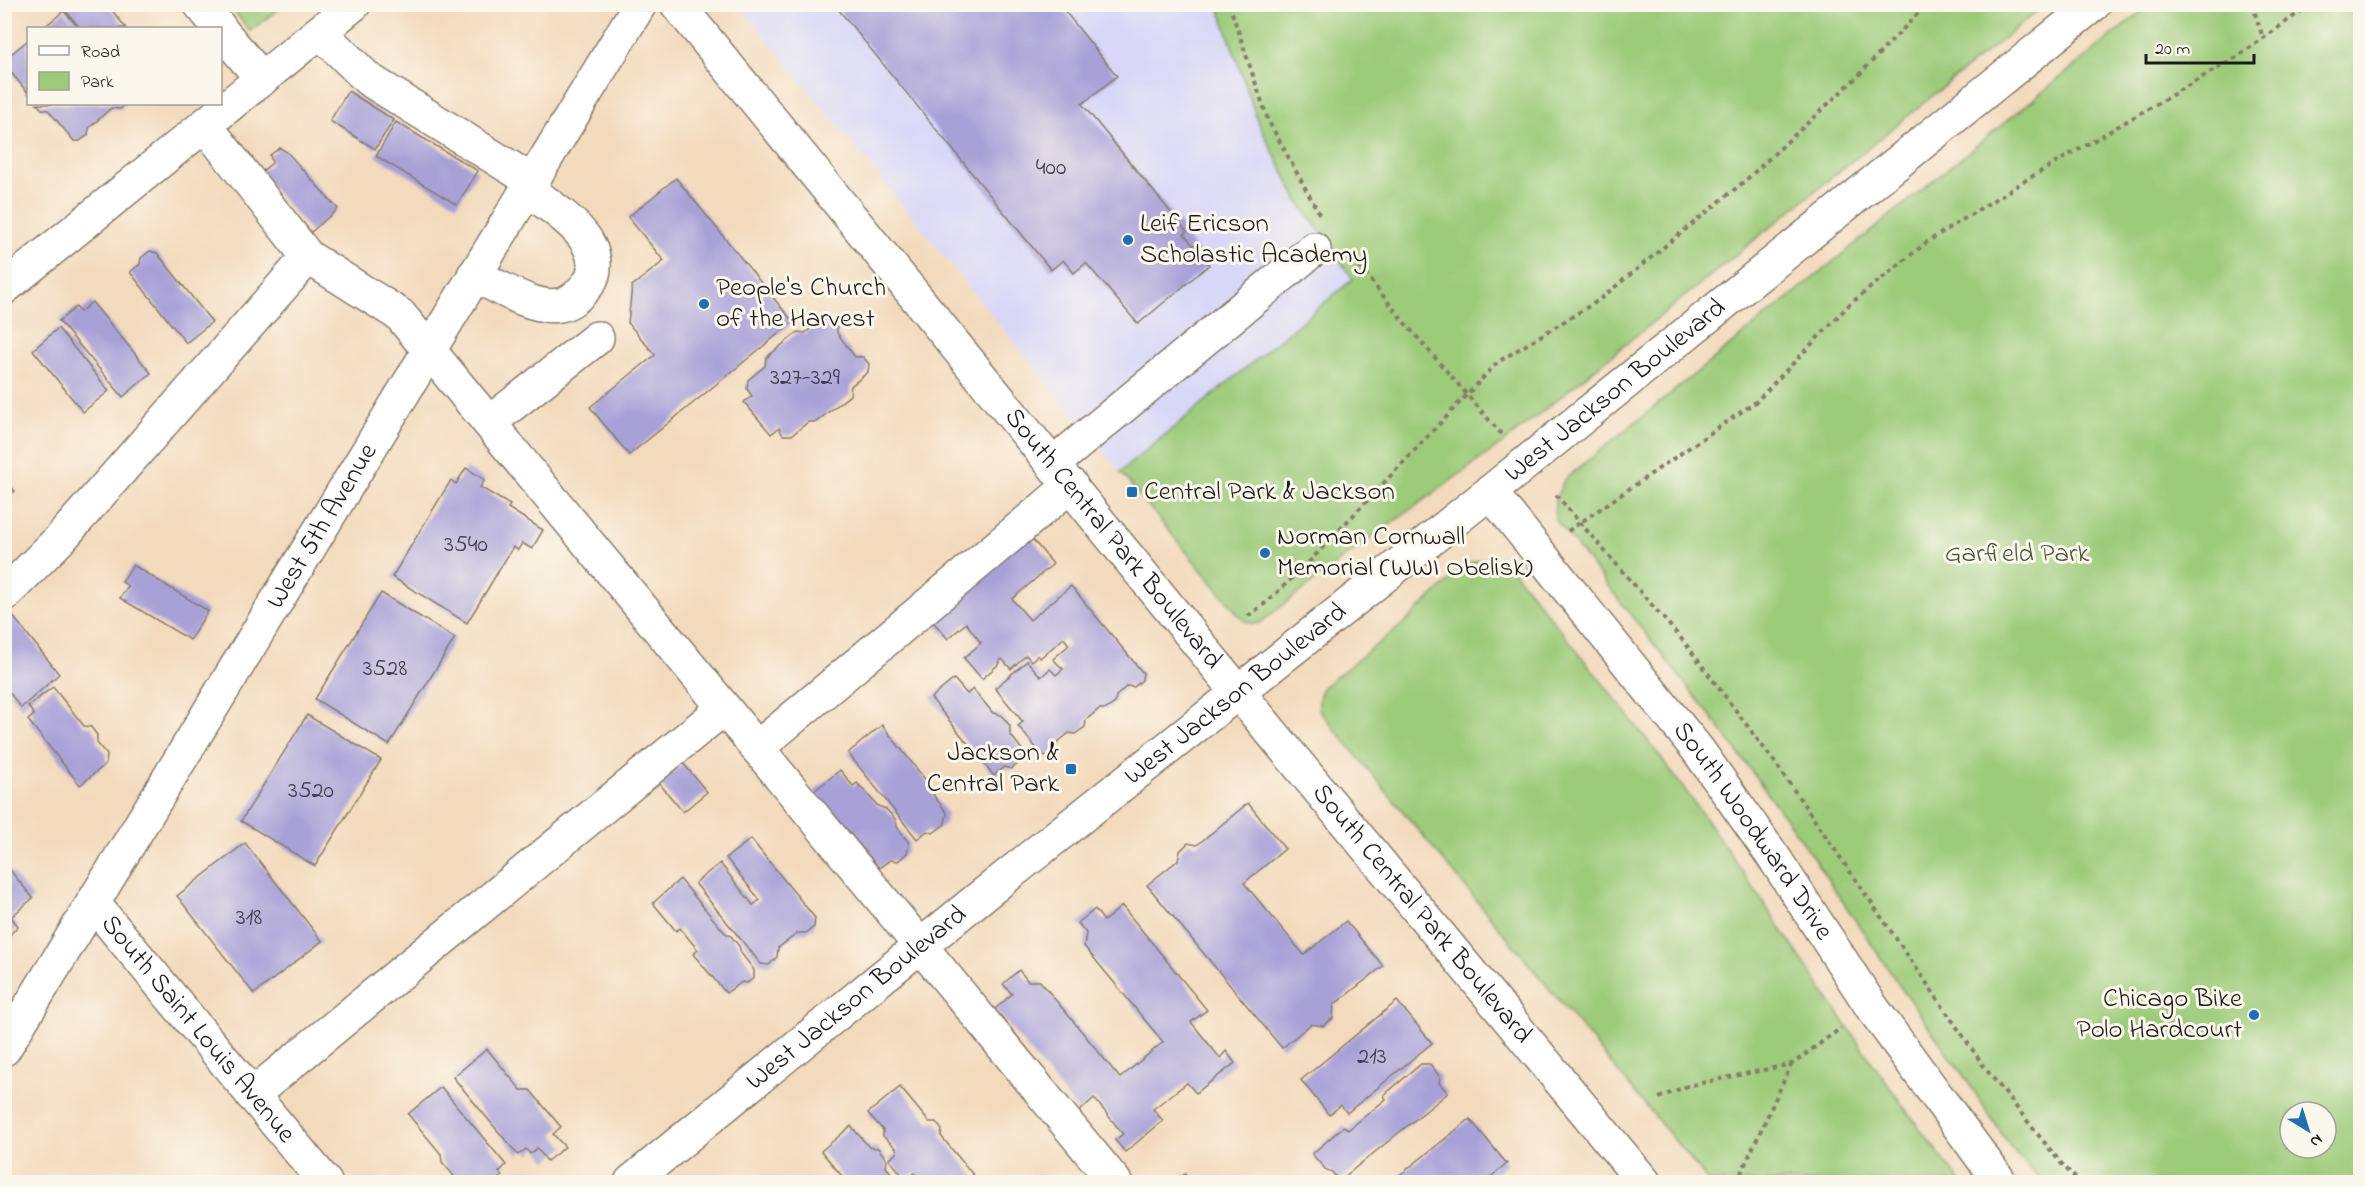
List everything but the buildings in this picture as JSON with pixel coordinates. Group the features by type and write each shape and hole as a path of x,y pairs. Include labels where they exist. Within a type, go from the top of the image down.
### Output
{"street":[{"path":"200,4 218,27"},
{"path":"4,288 354,4"},
{"name":"West 5th Avenue","path":"4,1049 640,4"},
{"name":"South Central Park Boulevard","path":"677,4 1238,692 1641,1181"},
{"name":"West Jackson Boulevard","path":"631,1182 921,946 1490,492 2094,4"},
{"path":"222,31 262,79"},
{"path":"320,32 368,79 530,184 587,241 594,260 594,276 580,294 561,305 533,303 474,275"},
{"path":"205,125 308,257 400,315 1115,1182"},
{"path":"757,748 1062,474 1328,246"},
{"path":"4,595 62,537 308,257"},
{"path":"490,422 597,338"},
{"name":"South Woodward Drive","path":"1490,492 1698,750 1777,862 1871,1006 2000,1182"},
{"path":"252,1095 724,708"},
{"name":"South Saint Louis Avenue","path":"93,903 324,1182"}],"path":[{"path":"1229,4 1268,120 1322,218"},
{"path":"1248,616 1267,602 1310,561 1498,362 1599,300 1746,180 1856,78 1926,4"},
{"path":"2252,4 2263,38"},
{"path":"1568,531 1757,401 1850,304 1927,242 2021,183 2237,57 2311,4"},
{"path":"1328,246 1404,322 1503,436"},
{"path":"1556,495 1692,653 1776,764 1985,1068 2060,1162 2079,1182"},
{"path":"1659,1098 1687,1086 1792,1064 1841,1028"},
{"path":"1737,1182 1792,1064"}],"shaded area":[{"name":"Leif Ericson Scholastic Academy","path":"739,5 1218,5 1258,122 1298,201 1353,279 1120,472"}],"green space":[{"name":"Garfield Park","path":"2151,4 2360,5 2360,1182 2042,1182 2011,1148 1800,838 1717,724 1555,519 1559,490 1564,480"},
{"path":"229,5 284,5 250,31"},
{"path":"1218,5 2045,5 1507,440 1345,557 1260,623 1252,624 1243,620 1120,472 1353,279 1298,201 1258,122"},
{"path":"1488,560 1503,563 1511,568 1647,739 1699,809 1869,1058 1961,1182 1709,1182 1319,710 1322,688 1404,623 1461,570 1474,561"}],"place":[{"name":"Leif Ericson Scholastic Academy","path":"1128,240"},
{"name":"People's Church of the Harvest","path":"704,304"},
{"name":"Central Park & Jackson","path":"1132,492"},
{"name":"Norman Cornwall Memorial (WWI Obelisk)","path":"1265,553"},
{"name":"Jackson & Central Park","path":"1071,769"},
{"name":"Chicago Bike Polo Hardcourt","path":"2254,1015"}]}
